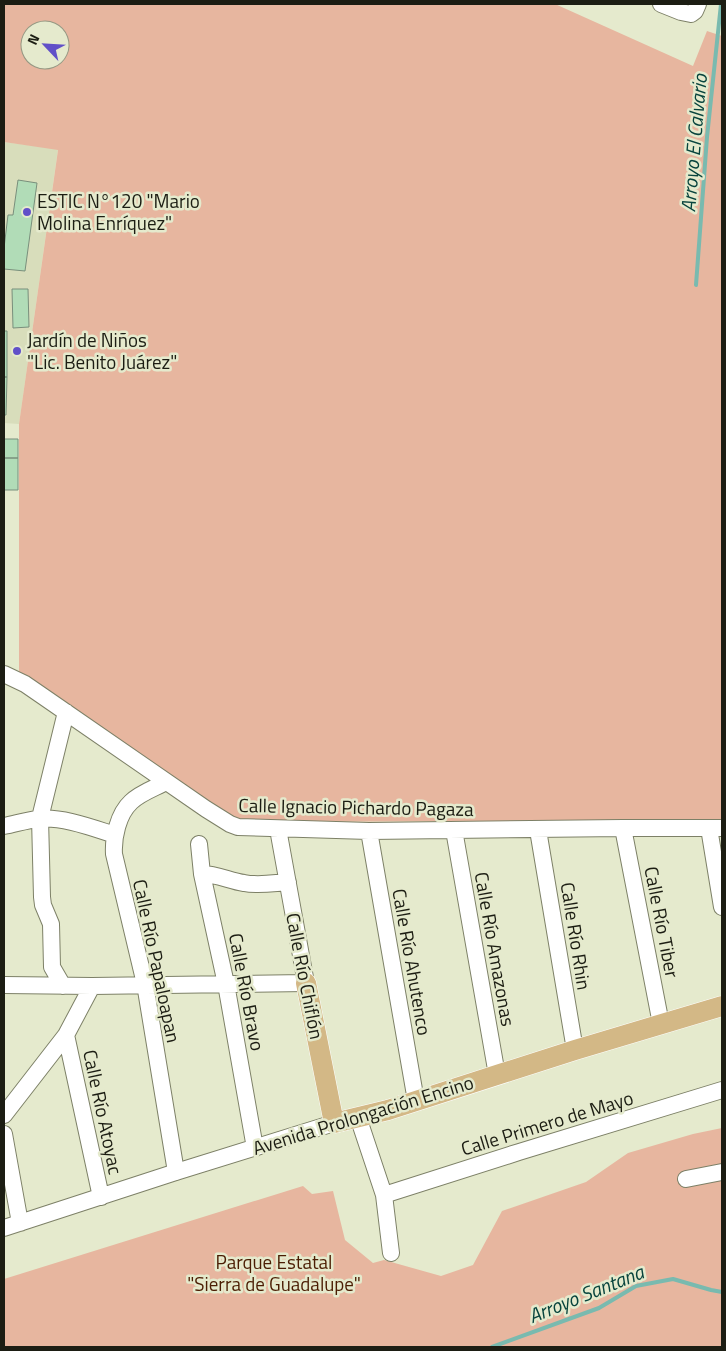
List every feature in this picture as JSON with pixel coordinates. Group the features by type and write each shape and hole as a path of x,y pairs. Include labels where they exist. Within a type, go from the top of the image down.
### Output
{"main road":[{"name":"Calle Río Chiflón","path":"306,983 334,1124"},
{"name":"Avenida Prolongación Encino","path":"334,1124 388,1110 575,1050 722,1006"}],"street":[{"path":"661,4 690,14 695,11 698,4"},
{"name":"Calle Ignacio Pichardo Pagaza","path":"4,674 25,684 230,824 244,828 369,831 716,828"},
{"path":"63,986 52,967 51,924 42,897 40,818 66,712"},
{"name":"Calle Río Papaloapan","path":"166,782 131,801 114,835 114,854 145,984 176,1172"},
{"path":"4,826 40,818 82,824 114,835"},
{"name":"Calle Río Tiber","path":"623,828 661,1024"},
{"path":"716,828 722,907"},
{"name":"Calle Río Chiflón","path":"278,829 306,983"},
{"name":"Calle Río Amazonas","path":"454,830 496,1075"},
{"name":"Calle Río Rhin","path":"538,830 575,1050"},
{"name":"Calle Río Ahutenco","path":"369,831 416,1101"},
{"name":"Calle Río Bravo","path":"199,844 202,874 226,984 255,1148"},
{"path":"202,874 212,874 243,883 288,882"},
{"path":"4,985 92,986 306,983"},
{"path":"4,1115 66,1035 92,986"},
{"name":"Calle Río Atoyac","path":"66,1035 101,1197"},
{"name":"Calle Primero de Mayo","path":"384,1195 722,1090"},
{"path":"358,1117 384,1195 391,1253"},
{"name":"Avenida Prolongación Encino","path":"4,1228 176,1172 334,1124"},
{"path":"4,1134 20,1223"},
{"path":"686,1179 722,1172"}],"shaded area":[{"name":"ESTIC N°120 \"Mario Molina Enríquez\"","path":"4,142 58,149 19,424 4,423"}],"green space":[{"path":"4,4 555,4 693,66 707,31 722,36 722,820 240,822 19,674 19,424 58,150 4,142"},
{"name":"Parque Estatal \"Sierra de Guadalupe\"","path":"722,1128 722,1347 4,1347 4,1279 303,1186 312,1194 333,1191 345,1240 373,1263 384,1260 441,1276 473,1265 502,1211 586,1182 628,1153 693,1134"}],"building":[{"path":"18,180 37,183 25,271 4,269 4,248 8,215 13,215"},
{"path":"12,289 28,289 29,327 13,328"},
{"path":"4,331 7,331 7,377 4,377"},
{"path":"4,377 7,377 6,415 4,415"},
{"path":"4,439 18,439 18,458 4,458"},
{"path":"4,458 18,458 18,490 4,490"}],"waterway":[{"name":"Arroyo El Calvario","path":"696,285 707,137 721,4"},
{"name":"Arroyo Santana","path":"492,1347 599,1308 636,1286 673,1279 722,1292"}],"place":[{"name":"ESTIC N°120 \"Mario Molina Enríquez\"","path":"27,212"},
{"name":"Jardín de Niños \"Lic. Benito Juárez\"","path":"17,351"}]}
